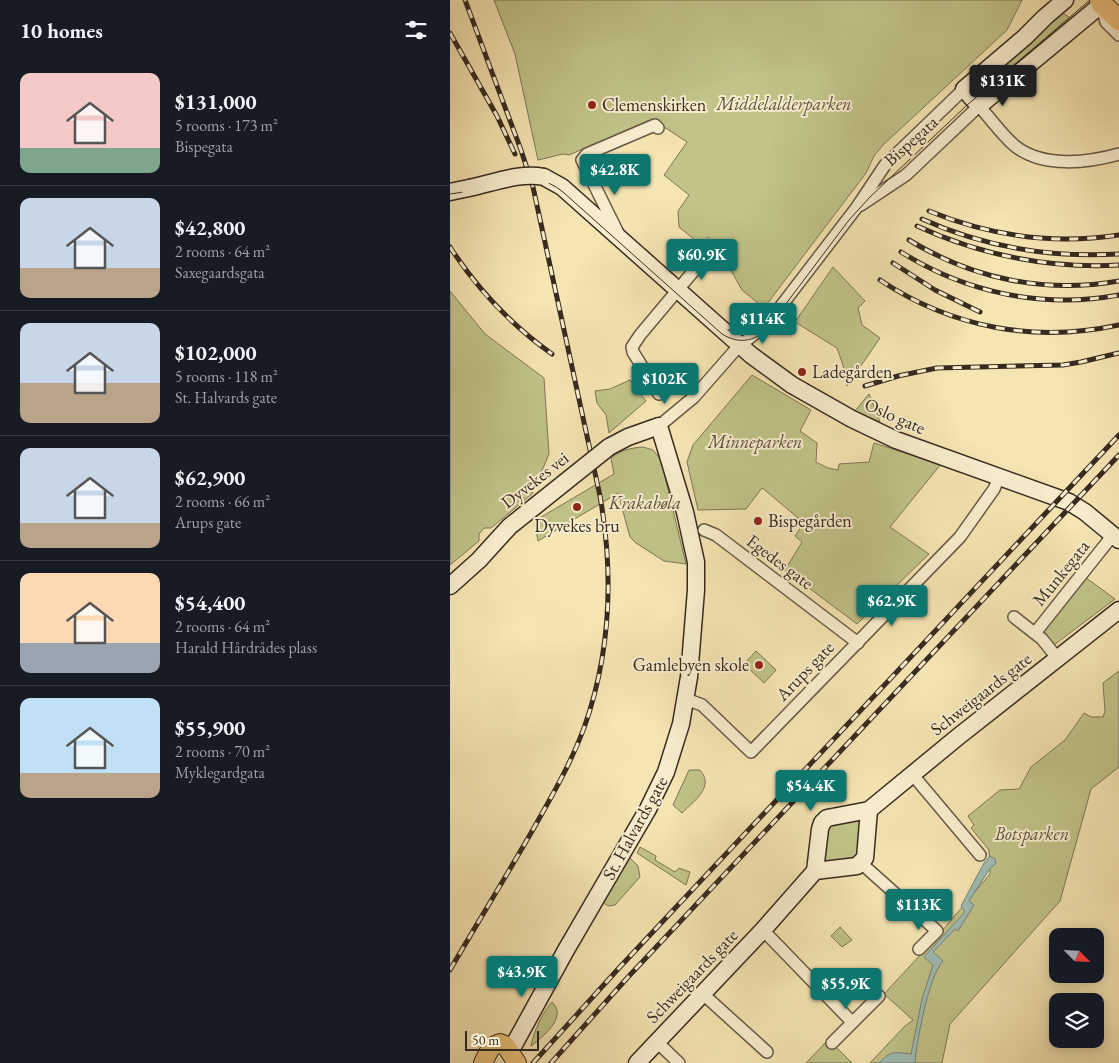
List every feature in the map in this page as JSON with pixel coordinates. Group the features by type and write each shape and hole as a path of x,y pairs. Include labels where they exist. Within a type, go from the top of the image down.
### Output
{"highway":[{"path":"1099,1 1119,20"}],"main road":[{"path":"483,1063 490,1049 495,1045 511,1055"}],"street":[{"name":"Bispegata","path":"659,426 694,397 740,346 768,323 857,207 887,162 964,89 1065,0"},
{"name":"Bispegata","path":"857,207 906,175 979,106 1099,1"},
{"path":"1099,1 1106,22 1119,35"},
{"path":"964,89 1014,145 1027,154 1053,160 1079,161 1119,154"},
{"path":"622,241 582,160 587,154 655,125 658,128"},
{"name":"Oslo gate","path":"450,192 530,175 544,177 562,186 740,346 775,374 852,419 896,440 1076,505 1116,537"},
{"path":"659,394 633,352 632,347 640,334 707,255"},
{"name":"Dyvekes vei","path":"450,586 510,526 609,447 659,426"},
{"name":"St. Halvards gate","path":"511,1055 527,1022 654,799 672,756 686,699 696,590 696,562 685,512 659,426"},
{"name":"Arups gate","path":"686,699 702,705 751,752 960,538 994,488 999,477"},
{"name":"Egedes gate","path":"704,530 716,535 858,643"},
{"name":"Munkegata","path":"1035,633 1116,537"},
{"name":"Schweigaards gate","path":"869,810 1119,610"},
{"name":"Munkegata","path":"1014,617 1047,644 1058,659"},
{"path":"912,774 980,855"},
{"path":"869,810 864,858 861,863 857,866 815,871 820,829 822,823 827,818 869,810"},
{"path":"861,863 937,931 920,949"},
{"name":"Schweigaards gate","path":"637,1063 763,930 815,871"},
{"path":"763,930 852,1022"},
{"path":"703,994 767,1052"},
{"path":"832,1043 879,996"},
{"path":"657,1042 679,1063"}],"green space":[{"name":"Middelalderparken","path":"494,0 1022,0 1007,30 883,145 874,156 866,173 764,308 742,290 728,265 731,258 708,237 701,245 679,227 678,211 689,195 664,175 687,142 652,119 569,155 563,154 538,160 515,54"},
{"path":"1058,10 1072,19 985,97 975,85"},
{"path":"833,267 865,301 858,308 862,325 880,338 847,386 837,348 795,322"},
{"path":"450,291 485,334 544,378 549,454 532,494 491,528 484,528 479,534 479,541 450,565"},
{"name":"Minneparken","path":"752,375 811,410 800,431 817,443 816,462 828,468 838,470 839,464 869,462 874,443 941,464 890,527 929,554 857,624 785,570 802,542 795,536 804,523 762,488 746,509 698,510 687,462 693,445"},
{"path":"630,380 646,401 609,433 606,415 597,403 595,391 610,389"},
{"path":"869,394 880,422 855,411"},
{"name":"Krakabøla","path":"643,447 653,450 661,460 686,564 664,561 630,537 618,493 538,541 536,520 614,474 611,458 615,455 626,450"},
{"path":"1085,577 1115,599 1054,645 1042,632"},
{"path":"756,651 776,670 764,683 744,664"},
{"name":"Botsparken","path":"1119,671 1119,767 1091,789 1060,901 950,1024 942,1063 870,1063 913,1020 884,994 936,938 990,874 989,850 971,828 974,825 968,816 1000,790 1019,789 1031,767 1065,740 1084,713 1091,717 1103,717 1105,711 1103,683"},
{"path":"689,770 700,770 705,782 704,788 697,799 682,813 673,805"},
{"path":"860,816 859,852 852,858 843,861 824,861 829,824"},
{"path":"640,847 656,856 655,860 675,872 679,868 690,872 686,885 637,853"},
{"path":"629,857 638,866 640,877 615,905 609,906 603,903"},
{"path":"840,927 852,940 842,947 831,936"},
{"path":"552,1002 556,1008 556,1020 547,1032 531,1046 539,1022"},
{"path":"827,1041 837,1048 852,1063 806,1063"}],"water":[{"path":"990,856 995,859 996,863 989,870 969,901 974,905 958,931 955,929 933,952 943,961 928,995 915,1063 879,1063 894,1053 911,1054 922,999 933,965 924,957 965,912 961,906 984,863"}],"tram line":[{"path":"450,194 522,179 550,184 563,192 722,334 734,339 751,339 767,329 849,220 870,197 966,106 1090,0"},
{"path":"728,330 745,333 761,326"}],"railway":[{"path":"450,970 542,814 579,741 600,671 605,642 608,584 607,555 600,496 533,187 465,0"},
{"path":"450,33 497,116 515,154"},
{"path":"929,211 975,227 1022,236 1070,239 1119,235"},
{"path":"922,219 969,237 1018,248 1068,254 1119,254"},
{"path":"917,226 965,245 1016,258 1067,265 1119,265"},
{"path":"909,240 958,265 1010,280 1064,286 1119,281"},
{"path":"450,247 472,278 496,305 522,331 552,354"},
{"path":"901,252 952,278 1006,294 1062,300 1119,295"},
{"path":"893,263 935,290 980,312"},
{"path":"880,280 936,310 965,320 995,327 1025,331 1056,332 1088,330 1119,325"},
{"path":"865,386 898,376 937,368 1063,365 1119,353"},
{"path":"533,1063 619,968 1119,435"},
{"path":"551,1063 629,976 1119,455"}],"place":[{"name":"Clemenskirken","path":"592,105"},
{"name":"Ladegården","path":"802,372"},
{"name":"Dyvekes bru","path":"577,507"},
{"name":"Bispegården","path":"758,521"},
{"name":"Gamlebyen skole","path":"759,665"}]}
